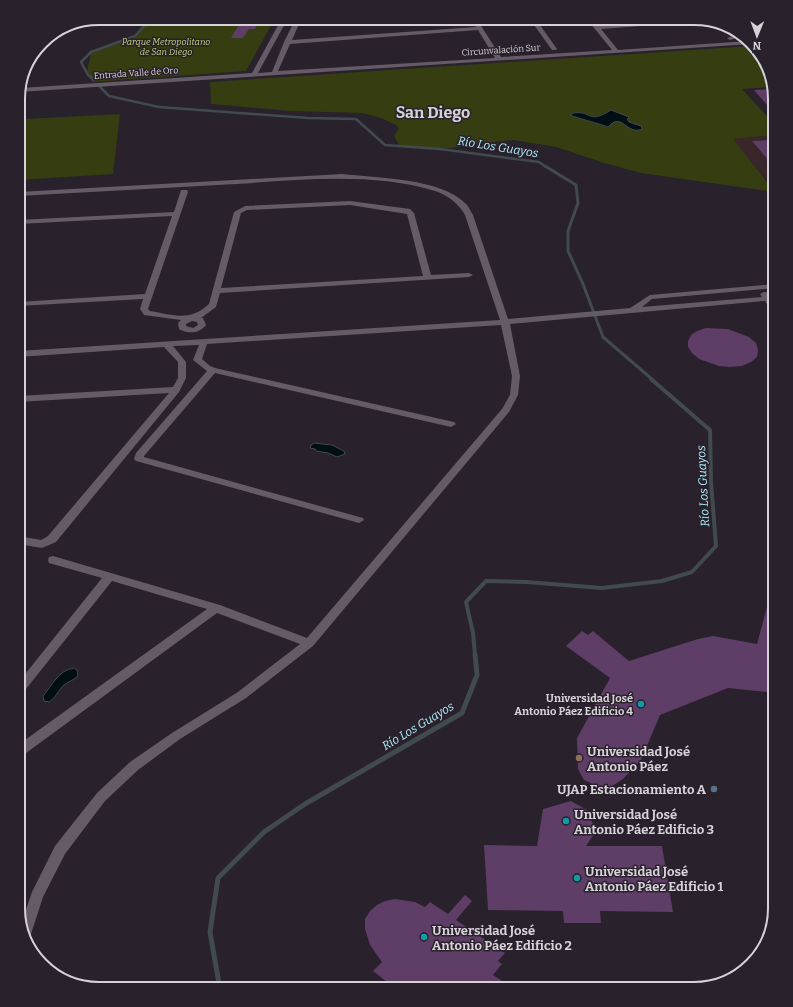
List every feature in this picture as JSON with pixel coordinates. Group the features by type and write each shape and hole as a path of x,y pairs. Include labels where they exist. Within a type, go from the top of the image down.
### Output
{"street":[{"path":"254,75 281,25"},
{"path":"275,70 296,25"},
{"path":"478,25 500,59"},
{"path":"537,25 554,49"},
{"path":"595,25 617,52"},
{"path":"597,28 638,25"},
{"path":"287,42 480,28"},
{"name":"Circunvalación Sur","path":"254,75 275,70 495,53 734,37"},
{"name":"Circunvalación Sur","path":"258,68 275,70 500,59 737,44"},
{"name":"Entrada Valle de Oro","path":"25,90 254,75"},
{"path":"25,194 342,176 408,183 439,190 454,198 464,206 470,215 505,322 516,376 514,395 506,410 309,643 242,695 176,736 134,766 101,797 60,850 37,896 28,926"},
{"path":"184,192 147,296 144,309 147,313 191,319 200,320 202,325 192,330 184,329 181,325 191,319 210,308 217,291 238,212 245,208 350,203 407,211 410,213 428,278"},
{"path":"25,222 176,214"},
{"path":"217,291 469,276"},
{"path":"632,311 650,297 768,287"},
{"path":"760,288 768,295"},
{"path":"25,304 147,296"},
{"path":"25,354 505,322 768,298"},
{"path":"191,342 192,330"},
{"path":"197,360 204,342"},
{"path":"25,541 42,544 52,539 176,390 182,378 182,362 166,344"},
{"path":"182,362 197,360 207,368 213,370 451,424"},
{"path":"213,370 139,456 139,459 359,520"},
{"path":"25,399 176,390"},
{"path":"53,560 216,608 309,643"},
{"path":"25,682 109,577"},
{"path":"25,747 216,608"}],"shaded area":[{"path":"611,110 629,117 627,119 629,122 641,126 642,129 632,129 621,122 613,123 608,127 570,115 573,113 584,113 593,117"},
{"path":"768,136 768,182 732,139"},
{"path":"314,443 332,445 344,451 345,454 337,457 328,453 316,451 315,449 310,448"},
{"path":"74,668 77,670 78,676 64,685 49,702 44,701 43,696 56,679 68,669"}],"green space":[{"name":"Parque Metropolitano de San Diego","path":"271,25 246,71 92,82 87,72 91,52 135,36 144,26"},
{"path":"737,47 737,56 754,56 764,75 767,87 742,89 768,117 768,136 733,139 768,183 768,191 641,173 604,163 556,147 513,140 470,144 451,148 410,148 399,145 394,136 399,128 396,125 381,118 362,113 291,111 211,104 210,82"},
{"path":"120,114 113,174 25,180 25,119"}],"building":[{"path":"239,25 257,25 255,29 249,29 243,38 231,38"},
{"path":"767,89 768,106 754,90"},
{"path":"768,140 768,160 752,141"},
{"path":"706,328 728,329 749,337 756,343 758,350 757,357 751,362 742,366 730,367 719,366 699,359 688,347 688,341 691,335"},
{"name":"Universidad José Antonio Páez Edificio 4","path":"768,603 768,692 728,688 660,715 641,760 623,779 612,786 599,787 584,780 578,769 577,738 610,678 566,646 582,631 588,635 593,631 629,661 698,639 713,636 757,644"},
{"name":"Universidad José Antonio Páez Edificio 1","path":"571,801 587,810 596,831 586,846 662,846 673,912 600,911 601,923 564,923 563,911 488,910 484,845 537,846 543,809"},
{"name":"Universidad José Antonio Páez Edificio 2","path":"465,895 472,901 456,920 505,953 498,961 502,964 493,975 502,981 501,982 387,982 373,971 382,962 370,945 365,929 365,919 370,911 377,905 385,901 395,899 415,902 425,907 430,902 448,914"}],"waterway":[{"path":"94,80 88,75 81,62 91,52 135,36 144,25"},
{"name":"Río Los Guayos","path":"100,87 109,96 159,107 308,118 356,119 385,145 440,149 539,162 546,167"},
{"name":"Río Los Guayos","path":"545,166 576,185 578,203 568,231 568,251 583,284 603,337 653,380"},
{"name":"Río Los Guayos","path":"475,655 473,633 466,602 486,581 526,582 602,588 662,581 692,572 716,546 711,482 710,430 651,379"},
{"name":"Río Los Guayos","path":"219,982 210,932 218,878 264,832 305,804 462,713 477,675 475,654"}],"place":[{"name":"Universidad José Antonio Páez Edificio 4","path":"641,704"},
{"name":"Universidad José Antonio Páez","path":"579,758"},
{"name":"UJAP Estacionamiento A","path":"714,789"},
{"name":"Universidad José Antonio Páez Edificio 3","path":"566,821"},
{"name":"Universidad José Antonio Páez Edificio 1","path":"577,878"},
{"name":"Universidad José Antonio Páez Edificio 2","path":"424,937"}],"district":[{"name":"San Diego","path":"433,112"}]}
